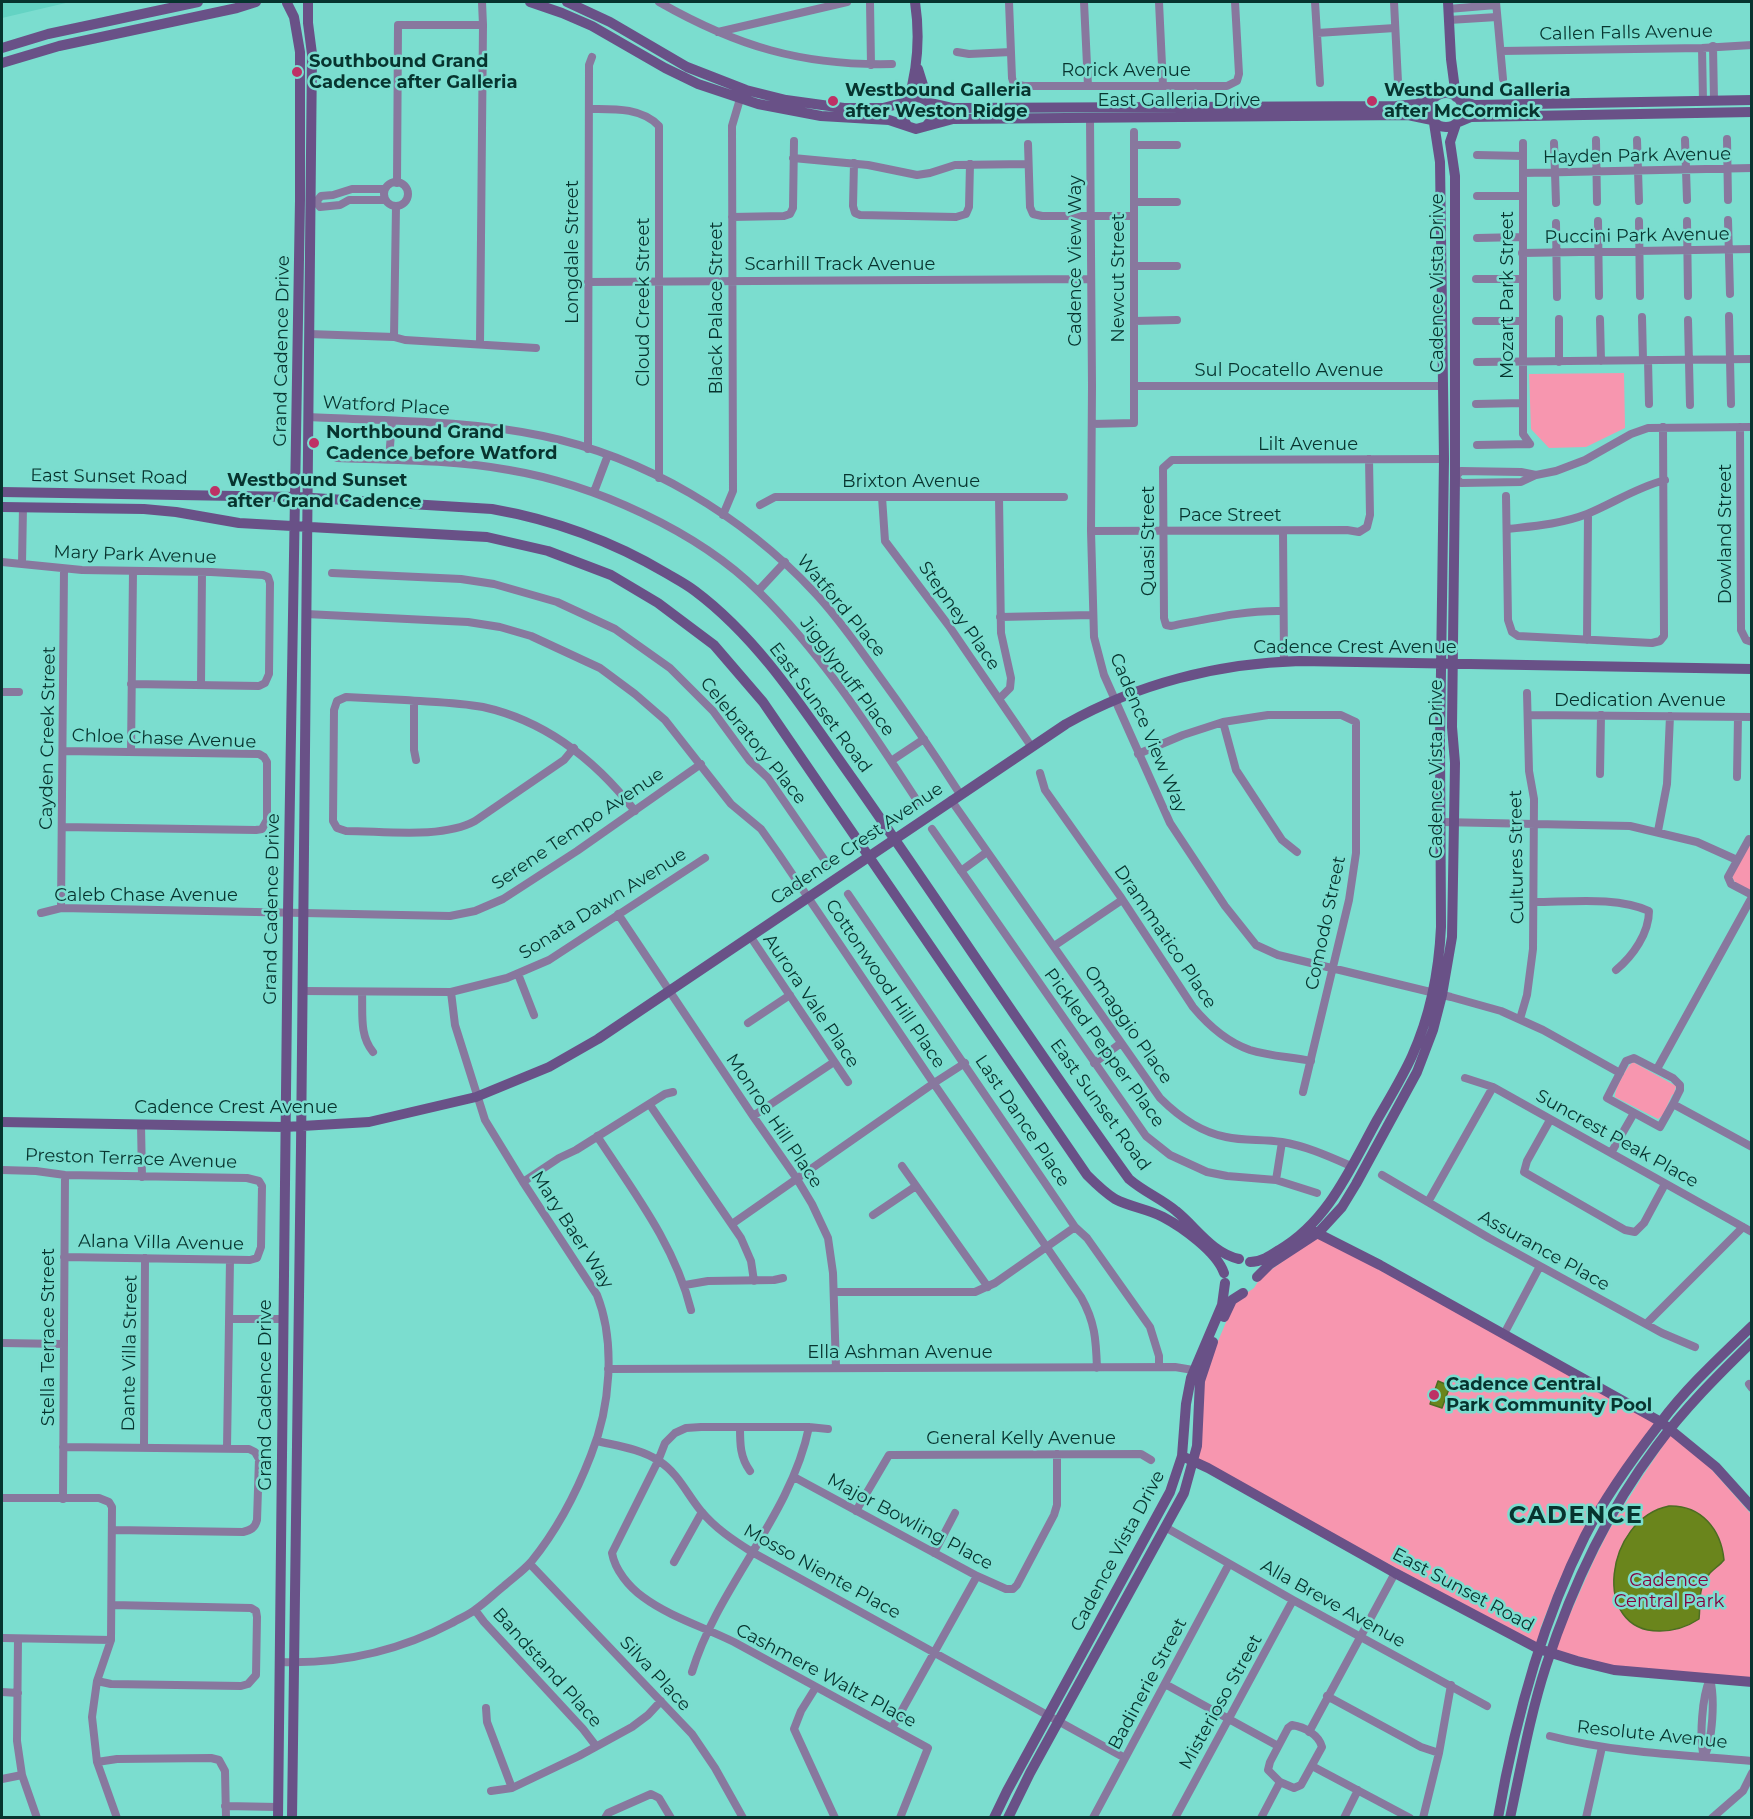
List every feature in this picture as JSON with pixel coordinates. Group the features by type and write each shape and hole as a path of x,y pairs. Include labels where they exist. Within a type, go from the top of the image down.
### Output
{"main road":[{"path":"2,48 58,32 198,2"},
{"path":"2,63 58,46 256,2"},
{"path":"286,2 296,5 307,2"},
{"name":"Grand Cadence Drive","path":"278,1812 285,1127 295,526 301,497 308,417 309,334 309,201 300,52 294,17 286,2"},
{"name":"Grand Cadence Drive","path":"292,1818 302,1126 307,526 301,497 312,54 307,2"},
{"path":"530,2 574,18 613,37 665,68 698,84 740,99 808,115 884,120 916,129 927,125 933,115 917,63 915,2"},
{"path":"567,2 600,17 687,67 746,90 786,100 844,108 883,108 919,97 929,102"},
{"path":"1448,10 1451,59 1458,98 1463,110 1457,123"},
{"path":"1451,59 1446,79 1429,107 1433,121 1443,127 1471,117 1752,112"},
{"path":"907,125 902,114 917,63"},
{"path":"1435,97 1446,93 1474,105 1752,100"},
{"name":"East Galleria Drive","path":"929,102 952,108 1396,106 1412,105 1435,97"},
{"name":"East Galleria Drive","path":"927,125 952,119 1408,115 1433,121"},
{"name":"Cadence Vista Drive","path":"1245,1261 1259,1261 1273,1254 1308,1229 1326,1208 1412,1056 1437,994 1452,937 1454,822 1443,573 1444,439 1440,162 1433,121"},
{"name":"Cadence Vista Drive","path":"1257,1277 1269,1264 1319,1232 1342,1207 1417,1072 1433,1030 1441,927 1441,822 1454,578 1455,176 1450,142 1457,123"},
{"path":"1444,439 1449,466 1455,477 1444,489"},
{"name":"East Sunset Road","path":"2,492 301,497 462,506 521,514 602,539 695,590 735,627 772,667 894,838 1130,1179 1145,1193 1175,1210 1214,1248 1229,1257 1245,1261"},
{"path":"2,500 12,498 22,492"},
{"path":"23,507 38,500 66,499 87,494"},
{"name":"East Sunset Road","path":"2,507 144,509 239,523 487,537 548,550 611,575 658,603 714,645 764,702 1087,1175 1101,1190 1117,1200 1162,1216 1179,1226 1215,1257 1221,1264 1224,1278"},
{"path":"1443,573 1454,578"},
{"name":"Cadence Crest Avenue","path":"2,1122 285,1127 369,1122 476,1097 549,1066 598,1039 1031,746 1077,718 1162,682 1238,666 1284,661 1752,669"},
{"path":"1308,1229 1319,1232 1661,1422 1716,1467 1752,1507"},
{"path":"1245,1261 1254,1266 1257,1277 1253,1288 1243,1293 1232,1291 1224,1278 1229,1263 1245,1261"},
{"name":"Cadence Vista Drive","path":"1008,1818 1054,1717 1170,1492 1182,1456 1186,1404 1193,1370 1222,1305 1224,1278"},
{"name":"Cadence Vista Drive","path":"994,1818 1007,1791 1054,1717 1184,1493 1194,1461 1198,1436 1198,1403 1202,1372 1229,1305 1235,1297 1243,1293"},
{"path":"1498,1818 1521,1705 1539,1649 1568,1573 1586,1534 1608,1496 1661,1422 1684,1394 1752,1326"},
{"path":"1510,1818 1535,1706 1550,1653 1566,1611 1611,1517 1646,1460 1692,1403 1752,1342"},
{"name":"East Sunset Road","path":"1182,1456 1539,1649 1614,1670 1752,1682"}],"street":[{"path":"480,344 482,2"},
{"path":"659,2 702,26 773,52 839,64 892,64"},
{"path":"718,32 847,2"},
{"path":"870,2 871,65"},
{"path":"957,52 969,54 1011,52 1009,2"},
{"path":"1084,2 1088,86"},
{"path":"1159,2 1163,86"},
{"name":"Rorick Avenue","path":"1011,52 1014,84 1024,86 1227,86 1237,81 1239,74 1235,2"},
{"path":"1315,2 1320,82"},
{"path":"1394,2 1398,81"},
{"path":"1448,10 1496,3 1503,79"},
{"path":"1448,10 1497,17"},
{"path":"397,183 398,25 483,25"},
{"path":"1317,33 1395,28"},
{"name":"Callen Falls Avenue","path":"1501,51 1702,48 1752,45"},
{"path":"1709,101 1713,46"},
{"path":"1702,48 1709,101"},
{"name":"Longdale Street","path":"588,448 589,65 592,57"},
{"name":"Black Palace Street","path":"723,515 733,491 732,126 740,99"},
{"name":"Cloud Creek Street","path":"589,109 629,110 659,126 659,478"},
{"name":"Cadence View Way","path":"1090,118 1091,531 1094,638 1101,667 1170,823 1219,896 1256,945 1278,955 1501,1011 1620,1073"},
{"name":"Newcut Street","path":"1092,424 1134,423 1134,132"},
{"path":"1727,139 1728,200"},
{"path":"1596,140 1598,202"},
{"path":"1637,140 1639,201"},
{"path":"1685,140 1687,200"},
{"path":"732,217 790,214 793,208 794,141"},
{"path":"1554,142 1556,203"},
{"name":"Mozart Park Street","path":"1477,445 1530,444 1523,434 1523,143"},
{"path":"1028,144 1030,207 1033,214 1042,216 1134,216"},
{"path":"1134,145 1177,145"},
{"path":"1477,155 1523,156"},
{"path":"793,158 854,163 917,175 955,165 1028,164"},
{"path":"854,163 853,206 855,213 860,215 956,217 966,214 969,207 970,164"},
{"name":"Hayden Park Avenue","path":"1523,173 1752,168"},
{"path":"397,183 405,186 408,194 405,202 396,206 390,205 385,200 385,189 390,184 397,183"},
{"path":"309,201 352,189 385,189"},
{"path":"1477,196 1522,196"},
{"path":"309,201 320,207 329,207 349,200 385,200"},
{"path":"1134,202 1177,202"},
{"path":"394,337 396,206"},
{"path":"1728,220 1730,294"},
{"path":"1598,221 1599,296"},
{"path":"1639,221 1640,296"},
{"path":"1687,221 1688,296"},
{"path":"1556,223 1557,297"},
{"path":"1478,238 1522,237"},
{"name":"Puccini Park Avenue","path":"1522,253 1752,249"},
{"path":"1134,266 1177,266"},
{"name":"Scarhill Track Avenue","path":"588,282 1091,279"},
{"path":"1476,279 1523,279"},
{"path":"1729,316 1731,404"},
{"path":"1642,317 1649,404"},
{"path":"1559,319 1559,362"},
{"path":"1600,319 1601,361"},
{"path":"1134,321 1177,320"},
{"path":"1688,320 1690,405"},
{"path":"1476,321 1523,321"},
{"path":"309,334 394,337 405,340 536,348"},
{"path":"1477,362 1752,359"},
{"name":"Sul Pocatello Avenue","path":"1134,386 1443,386"},
{"path":"1476,404 1523,403"},
{"name":"Watford Place","path":"308,417 466,425 544,436 608,455 687,492 723,515 785,562 815,593 846,629 924,739 956,797"},
{"path":"389,459 392,421"},
{"path":"1506,496 1508,620 1512,632 1518,636 1652,643 1660,641 1664,636 1663,427"},
{"name":"Dowland Street","path":"1740,427 1741,630 1749,641"},
{"path":"1455,477 1461,471 1521,472 1536,475 1556,471 1585,460 1632,434 1648,428 1752,427"},
{"path":"594,492 608,455"},
{"name":"Jigglypuff Place","path":"337,458 462,464 535,475 594,492 666,525 719,558 758,591 801,636 824,665 918,802"},
{"name":"Pace Street","path":"1091,531 1347,530 1359,532 1367,527 1370,515 1369,459"},
{"name":"Lilt Avenue","path":"1172,460 1444,459"},
{"name":"Quasi Street","path":"1172,460 1163,468 1164,618 1166,625 1171,626 1236,613 1263,610 1282,611"},
{"path":"1508,529 1564,522 1641,487 1665,480"},
{"name":"Brixton Avenue","path":"760,505 775,497 1064,497"},
{"name":"Stepney Place","path":"882,497 885,541 950,626 1031,746"},
{"path":"999,497 1000,617 1005,657 1011,678 1010,688 999,699"},
{"path":"22,564 23,507"},
{"path":"1587,640 1588,513"},
{"path":"1283,531 1284,661"},
{"name":"Mary Park Avenue","path":"2,562 64,569 202,572 268,577 270,583 269,674 265,683 259,686 201,685"},
{"path":"758,591 785,562"},
{"name":"Cayden Creek Street","path":"61,908 64,569"},
{"path":"131,752 133,571"},
{"path":"131,684 201,685 202,572"},
{"name":"Celebratory Place","path":"332,573 461,579 494,584 556,602 615,629 670,668 713,711 749,760 772,783 828,865"},
{"name":"Cottonwood Hill Place","path":"306,614 468,622 531,636 600,668 665,720 731,804 761,829 1081,1297 1091,1315 1096,1335 1097,1368"},
{"path":"1000,617 1092,615"},
{"path":"2,692 19,692"},
{"name":"Cultures Street","path":"1520,1019 1527,995 1533,949 1534,799 1529,771 1527,693"},
{"path":"574,748 554,767 476,821 460,828 439,832 346,831 337,828 332,818 334,710 340,699 350,697 459,704 504,713 574,748 609,779 635,811"},
{"path":"414,701 416,760"},
{"name":"Comodo Street","path":"1223,722 1268,715 1341,715 1356,722 1356,853 1349,900 1303,1092"},
{"name":"Dedication Avenue","path":"1528,715 1752,717"},
{"path":"1600,715 1600,774"},
{"path":"1658,831 1667,784 1670,716"},
{"path":"1737,777 1738,717"},
{"path":"1138,754 1183,735 1223,722 1236,770 1282,840 1298,852"},
{"path":"891,762 924,739"},
{"name":"Chloe Chase Avenue","path":"62,827 256,830 265,826 267,820 267,762 264,757 255,754 63,751"},
{"name":"Serene Tempo Avenue","path":"288,912 450,916 475,911 503,900 701,764"},
{"name":"Drammatico Place","path":"1040,772 1045,790 1193,1007 1206,1022 1225,1037 1250,1050 1311,1061"},
{"name":"Omaggio Place","path":"956,797 987,852 1160,1098 1174,1112 1201,1130 1226,1137 1282,1142 1312,1149 1351,1166"},
{"path":"1441,822 1630,826 1697,842 1737,860"},
{"name":"Pickled Pepper Place","path":"932,829 1146,1136 1170,1155 1194,1167 1227,1176 1276,1180 1317,1193"},
{"path":"1657,1069 1752,896 1729,882 1729,874 1749,839 1752,840"},
{"path":"961,871 987,852"},
{"name":"Sonata Dawn Avenue","path":"303,991 450,992 518,974 549,960 705,858"},
{"name":"Last Dance Place","path":"848,894 1075,1227 1087,1238 1150,1327 1159,1356 1159,1367"},
{"path":"1054,946 1122,900"},
{"path":"1534,902 1618,902 1640,906 1649,911 1649,924 1628,960 1616,970"},
{"name":"Caleb Chase Avenue","path":"41,913 61,908 288,912"},
{"name":"Monroe Hill Place","path":"618,914 797,1179 828,1238 834,1293 836,1368"},
{"name":"Aurora Vale Place","path":"750,936 848,1082"},
{"path":"518,974 534,1015"},
{"path":"362,992 363,1034 372,1052"},
{"name":"Mary Baer Way","path":"281,1662 329,1662 373,1654 426,1637 475,1610 530,1564 556,1528 577,1492 597,1441 606,1400 608,1369 604,1311 597,1295 485,1120 455,1025 450,992"},
{"path":"748,1023 790,995"},
{"path":"1094,1063 1122,1043"},
{"path":"1634,1058 1657,1069 1680,1085 1680,1090 1660,1127 1607,1098 1626,1061 1634,1058"},
{"path":"753,1116 834,1062"},
{"path":"732,1224 964,1063"},
{"name":"Suncrest Peak Place","path":"1465,1078 1493,1087 1752,1232"},
{"path":"1428,1202 1493,1087"},
{"path":"523,1182 665,1094 673,1092"},
{"path":"1673,1104 1752,1147"},
{"path":"650,1105 741,1238 751,1261 754,1281"},
{"path":"1611,1153 1634,1113"},
{"path":"1550,1120 1527,1161 1524,1172 1625,1230 1635,1232 1644,1223 1665,1184"},
{"path":"141,1125 142,1177"},
{"path":"597,1136 671,1254 685,1285 691,1310"},
{"path":"1276,1180 1282,1142"},
{"path":"902,1166 988,1287"},
{"name":"Preston Terrace Avenue","path":"2,1170 65,1175 247,1178 259,1181 262,1186 261,1247 257,1258"},
{"name":"Stella Terrace Street","path":"63,1499 65,1175"},
{"name":"Assurance Place","path":"1382,1175 1540,1266 1646,1324 1695,1347"},
{"path":"873,1215 916,1186"},
{"path":"834,1293 975,1292 988,1287 1075,1227"},
{"path":"1646,1324 1743,1227"},
{"name":"Alana Villa Avenue","path":"64,1257 230,1260 257,1258"},
{"name":"Dante Villa Street","path":"144,1448 146,1258"},
{"path":"227,1448 230,1260"},
{"path":"1503,1334 1540,1266"},
{"path":"685,1285 708,1281 754,1281 783,1278"},
{"path":"229,1319 283,1319"},
{"path":"2,1343 64,1344"},
{"name":"Ella Ashman Avenue","path":"608,1369 1159,1367 1193,1370"},
{"path":"740,1427 740,1450 750,1471"},
{"path":"692,1672 709,1630 794,1477 809,1427"},
{"name":"Cashmere Waltz Place","path":"828,1429 809,1427 686,1428 675,1433 665,1443 612,1553 614,1562 629,1584 643,1597 928,1748 900,1818"},
{"name":"Mosso Niente Place","path":"597,1441 641,1452 671,1470 702,1512 722,1533 752,1552 1125,1758"},
{"path":"63,1447 227,1448 249,1449 255,1452 258,1459 257,1520 251,1530 243,1532 113,1530"},
{"name":"Major Bowling Place","path":"794,1477 977,1576 1006,1589 1013,1589 1054,1515 1057,1505 1057,1454"},
{"name":"General Kelly Avenue","path":"856,1511 889,1455 1141,1454 1151,1460"},
{"path":"2,1498 99,1498 110,1502 112,1507 111,1640 97,1681 93,1717 97,1762 117,1818"},
{"path":"674,1562 702,1512"},
{"path":"934,1553 956,1512"},
{"name":"Alla Breve Avenue","path":"1166,1527 1293,1600 1487,1706"},
{"name":"Silva Place","path":"530,1564 692,1734 715,1768 743,1818"},
{"name":"Badinerie Street","path":"1093,1818 1229,1564"},
{"path":"1310,1732 1327,1696 1395,1573"},
{"path":"891,1728 977,1576"},
{"name":"Misterioso Street","path":"1175,1818 1293,1600"},
{"path":"97,1681 111,1684 241,1686 256,1675 257,1617 256,1611 251,1608 112,1605"},
{"name":"Bandstand Place","path":"475,1610 583,1728 596,1746"},
{"path":"2,1638 111,1640"},
{"path":"18,1639 17,1741 22,1775 37,1818"},
{"path":"1704,1757 1701,1748 1705,1689 1710,1679"},
{"path":"1165,1684 1278,1746"},
{"path":"1423,1818 1452,1685"},
{"path":"816,1687 798,1718 795,1729 835,1818"},
{"path":"2,1692 18,1693"},
{"path":"1327,1696 1421,1747 1439,1753"},
{"path":"491,1791 512,1788 596,1746 648,1715 661,1701"},
{"path":"486,1708 487,1722 512,1788"},
{"path":"1289,1726 1297,1726 1310,1732 1320,1739 1322,1747 1298,1787 1289,1786 1268,1770 1289,1726"},
{"name":"Resolute Avenue","path":"1550,1736 1602,1747 1752,1761"},
{"path":"1586,1818 1602,1747"},
{"path":"97,1762 117,1759 211,1758 219,1760 225,1772 226,1818"},
{"path":"1312,1766 1410,1818"},
{"path":"1712,1818 1743,1791 1752,1773"},
{"path":"2,1779 22,1775"},
{"path":"1261,1818 1281,1782"},
{"path":"1344,1818 1358,1790"},
{"path":"605,1818 608,1813 651,1794 655,1795 671,1818"},
{"path":"225,1806 278,1812"}],"shaded area":[{"path":"2,2 70,2 2,18"},
{"path":"1438,1381 1450,1386 1442,1408 1430,1404"},
{"path":"1669,1506 1700,1514 1719,1538 1724,1560 1710,1573 1703,1584 1699,1619 1680,1628 1660,1631 1638,1626 1623,1614 1615,1595 1614,1574 1620,1552 1631,1531 1647,1515"}],"green space":[{"path":"1624,373 1625,428 1586,447 1549,448 1531,429 1529,374"},
{"path":"1751,844 1751,891 1737,883 1732,875"},
{"path":"1633,1062 1676,1086 1663,1115 1658,1119 1615,1097 1621,1078"},
{"name":"Cadence Central Park","path":"1318,1236 1657,1423 1559,1581 1540,1629 1542,1632 1538,1644 1517,1635 1198,1459 1202,1392 1210,1360 1235,1301 1254,1288 1261,1277"},
{"name":"Cadence Central Park","path":"1671,1434 1697,1453 1751,1514 1751,1678 1618,1667 1554,1650 1608,1532"}],"place":[{"name":"Southbound Grand Cadence after Galleria","path":"297,72"},
{"name":"Westbound Galleria after Weston Ridge","path":"833,101"},
{"name":"Westbound Galleria after McCormick","path":"1372,101"},
{"name":"Northbound Grand Cadence before Watford","path":"314,443"},
{"name":"Westbound Sunset after Grand Cadence","path":"215,491"},
{"name":"Cadence Central Park Community Pool","path":"1434,1395"}],"district":[{"name":"CADENCE","path":"1576,1516"}]}
